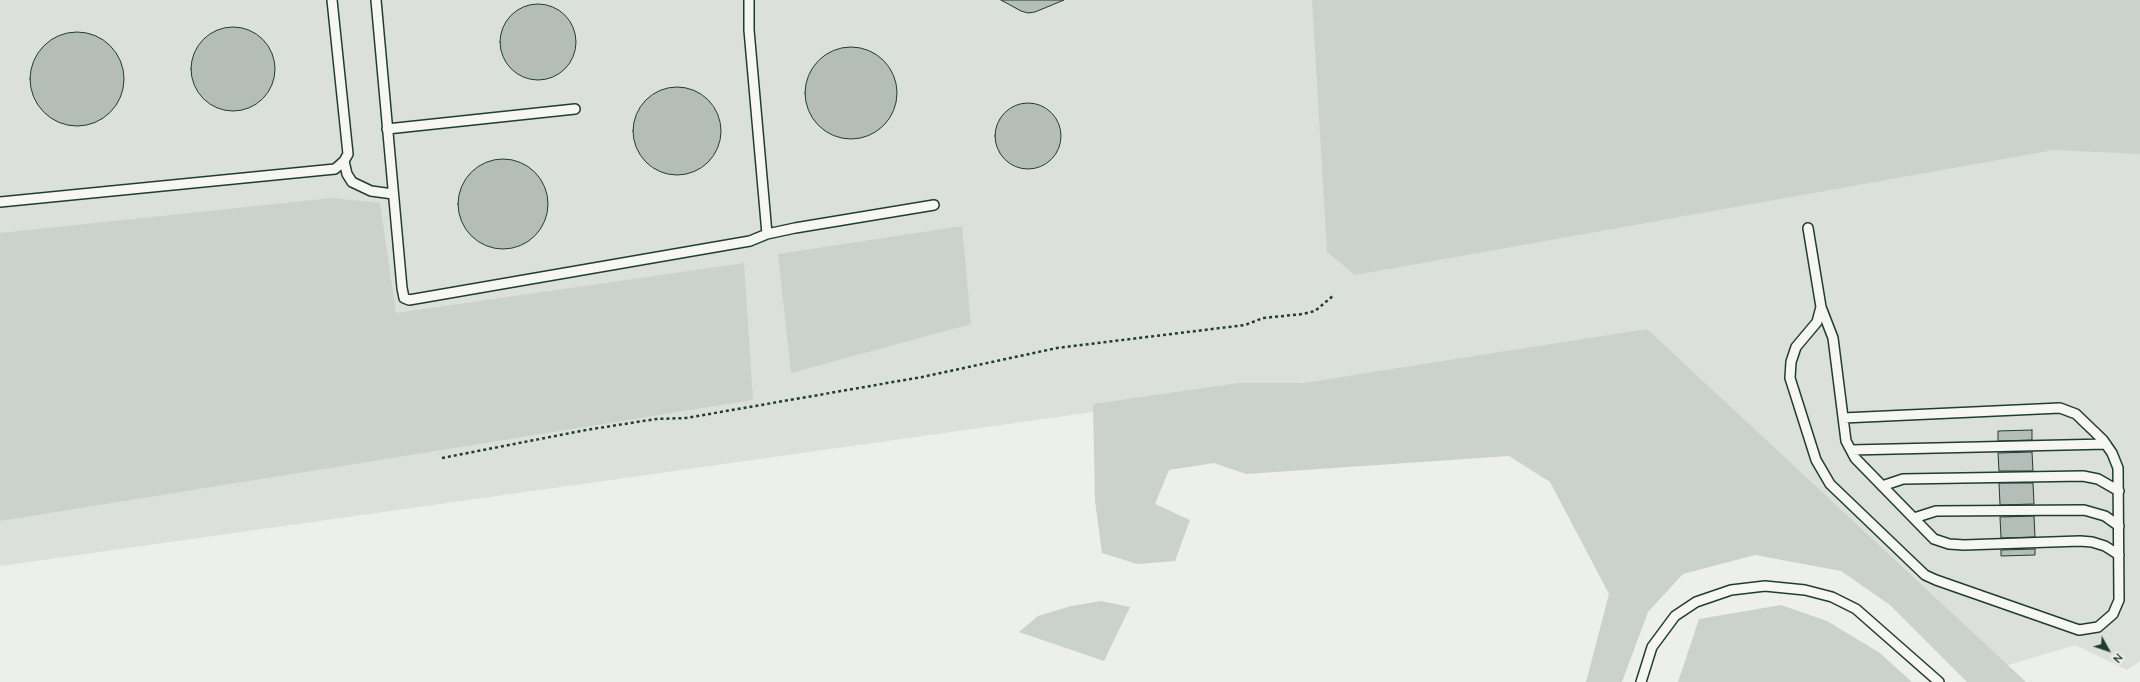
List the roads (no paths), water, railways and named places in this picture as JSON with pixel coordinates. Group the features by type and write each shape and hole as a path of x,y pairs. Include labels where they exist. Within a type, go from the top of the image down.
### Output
{"lane":[{"path":"0,202 335,169 344,161 348,154 332,0"},
{"path":"376,0 402,288 404,298 409,300 750,241 767,234 934,205"},
{"path":"749,0 749,30 767,234"},
{"path":"387,129 575,109"},
{"path":"344,161 347,174 352,182 371,191 393,194"},
{"path":"1808,228 1821,306 1833,338 1846,441 1855,458 1934,539 1949,544 2092,542 2105,546 2119,555"},
{"path":"1821,306 1817,322 1796,347 1791,362 1790,378 1816,460 1830,484 1925,575 2079,630 2098,627 2112,614 2119,600 2118,468 2112,453 2106,444 2076,414 2060,408 1843,418"},
{"path":"1851,450 2106,444"},
{"path":"1882,486 1903,479 2083,476 2098,479 2119,491"},
{"path":"1914,518 1936,511 2084,510 2105,516 2119,526"},
{"path":"1641,682 1652,647 1675,616 1696,602 1731,590 1765,586 1805,590 1832,597 1856,609 1939,682"}]}
